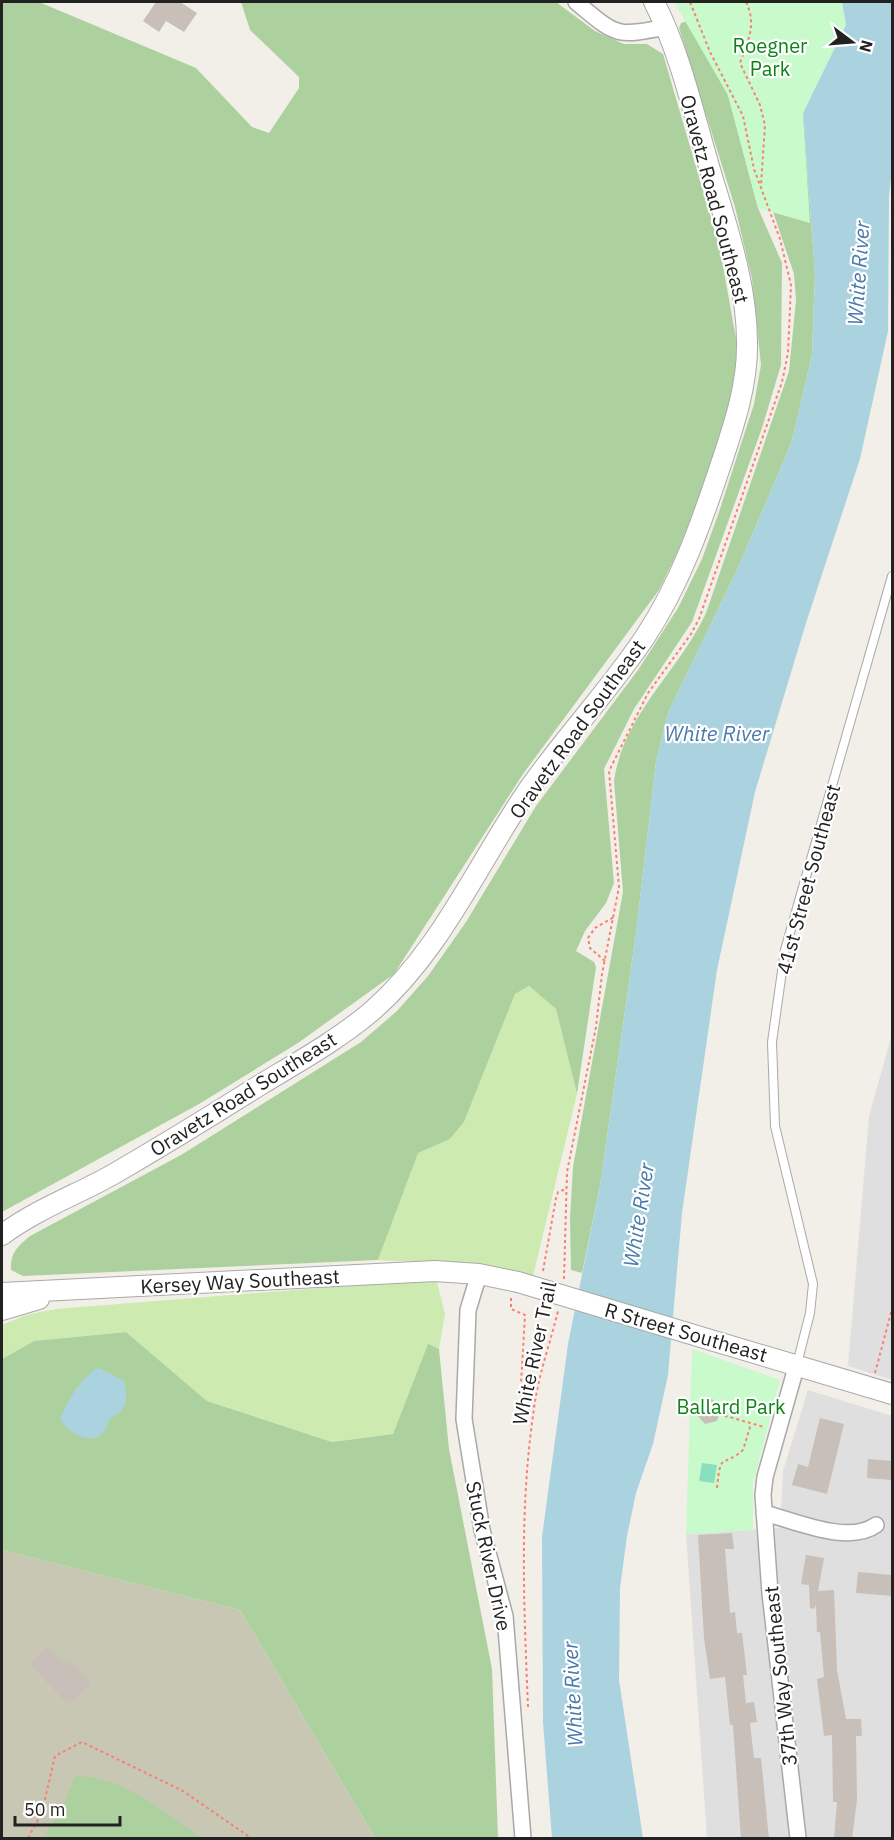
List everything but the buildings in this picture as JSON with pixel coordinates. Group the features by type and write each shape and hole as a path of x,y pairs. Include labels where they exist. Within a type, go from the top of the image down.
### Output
{"street":[{"path":"576,2 603,24 622,34 665,27"},
{"name":"Oravetz Road Southeast","path":"2,1235 28,1218 109,1177 189,1129 294,1065 373,1010 417,963 436,938 527,792 630,659 668,598 695,538 735,422 744,383 747,344 742,291 730,241 684,83 654,2"},
{"name":"Kersey Way Southeast","path":"2,1293 435,1271 478,1274"},
{"name":"R Street Southeast","path":"478,1274 538,1288 892,1394"},
{"name":"Stuck River Drive","path":"478,1274 468,1310 464,1419 482,1530 505,1616 523,1839"},
{"path":"2,1310 74,1289"},
{"name":"37th Way Southeast","path":"797,1364 765,1477 764,1513 798,1839"},
{"path":"764,1513 844,1534 868,1530 876,1525"}],"lane":[{"name":"41st Street Southeast","path":"797,1364 810,1313 813,1284 775,1126 772,1063 777,1000 785,950 892,576"}],"path":[{"path":"746,2 752,14 752,25 740,63 756,96 765,125 761,188"},
{"name":"White River Trail","path":"564,1287 567,1172 596,1027 605,961 619,887 610,806"},
{"path":"605,961 590,948 588,938 595,928 614,917"},
{"path":"538,1288 556,1198 558,1192 566,1189"},
{"path":"516,1282 509,1305 525,1315 526,1319 521,1384 524,1394 534,1407"},
{"name":"White River Trail","path":"528,1711 522,1581 524,1523 534,1407 559,1305"},
{"path":"871,1387 892,1309"},
{"path":"719,1414 778,1431"},
{"path":"717,1488 720,1465 725,1458 743,1450 752,1424"},
{"path":"28,1839 42,1812 55,1756 82,1742 183,1791 251,1839"}],"shaded area":[{"path":"892,1034 892,1380 848,1366 869,1116"},
{"path":"808,1390 892,1416 892,1838 707,1838 686,1534 780,1528 783,1471"},
{"path":"2,1550 240,1610 375,1838 2,1838"}],"green space":[{"path":"2,2 39,2 196,68 252,127 269,133 299,88 299,77 250,30 241,2 556,2 595,31 624,44 647,44 663,54 720,249 738,350 731,394 713,460 678,551 659,590 523,774 394,974 298,1043 199,1104 2,1212"},
{"name":"Roegner Park","path":"674,2 842,2 846,25 803,113 810,223 758,208 728,95"},
{"path":"687,21 728,95 758,208 782,263 781,365 762,428 692,622 634,709 604,769 614,883 606,903 585,931 576,951 594,962 596,967 577,1094 556,1009 529,986 515,994 464,1122 450,1139 418,1153 378,1260 23,1276 11,1270 15,1251 30,1236 181,1155 361,1042 397,1011 428,976 466,922 536,806 638,670 678,608 702,559 719,512 754,404 761,365 752,279 735,207 679,28 681,23"},
{"path":"803,113 815,274 812,355 792,441 738,568 668,713 656,762 636,933 600,1186 582,1273 571,1270 570,1218 573,1167 623,892 614,781 619,757 628,735 653,694 695,634 706,613 789,371 796,300 794,274 767,194"},
{"path":"529,986 556,1009 577,1094 532,1280 465,1264 378,1260 418,1152 450,1139 464,1122 515,994"},
{"path":"419,1280 437,1282 445,1314 439,1349 428,1345 393,1434 332,1442 207,1401 126,1332 34,1341 2,1359 2,1325 26,1315 56,1309"},
{"path":"126,1332 207,1401 332,1442 393,1434 428,1344 439,1349 449,1449 492,1669 498,1838 375,1838 240,1610 2,1550 2,1359 34,1341"},
{"name":"Ballard Park","path":"692,1349 780,1380 753,1484 753,1530 686,1534"},
{"path":"702,1463 717,1465 714,1483 699,1481"},
{"path":"75,1776 110,1782 126,1789 158,1807 202,1838 43,1838 62,1809"}],"water":[{"name":"White River","path":"842,2 892,2 892,170 889,196 888,331 860,459 806,623 755,792 717,970 682,1213 668,1375 653,1444 636,1493 620,1588 619,1680 643,1838 552,1838 543,1722 542,1537 568,1344 600,1186 636,933 656,762 668,713 738,568 792,441 812,355 815,274 803,113 846,25"},
{"path":"99,1368 124,1381 126,1401 123,1409 109,1420 103,1433 97,1437 85,1438 73,1432 60,1419 81,1383"}]}
